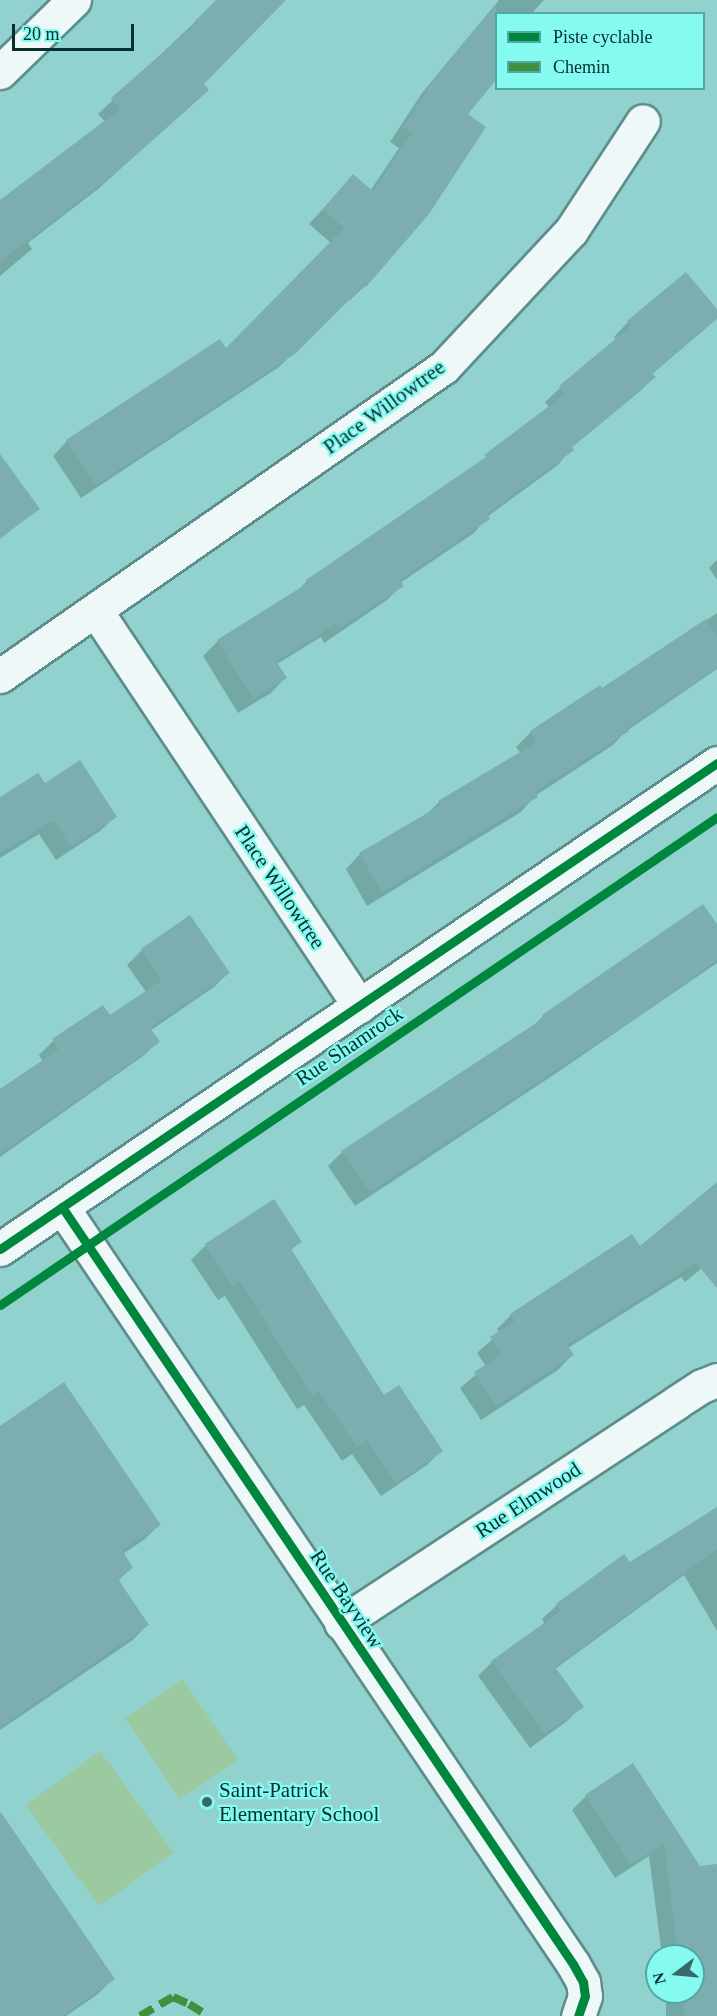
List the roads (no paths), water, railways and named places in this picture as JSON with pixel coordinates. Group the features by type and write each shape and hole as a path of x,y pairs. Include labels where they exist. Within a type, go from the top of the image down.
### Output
{"street":[{"path":"0,72 74,0"},
{"name":"Place Willowtree","path":"0,676 444,367 571,231 643,121"},
{"name":"Place Willowtree","path":"96,611 359,1006"},
{"name":"Rue Shamrock","path":"0,1249 717,763"},
{"name":"Rue Bayview","path":"62,1207 573,1964 583,1982 585,1996 578,2016"},
{"name":"Rue Elmwood","path":"341,1623 694,1391 717,1380"}],"place":[{"name":"Saint-Patrick Elementary School","path":"207,1802"}]}
